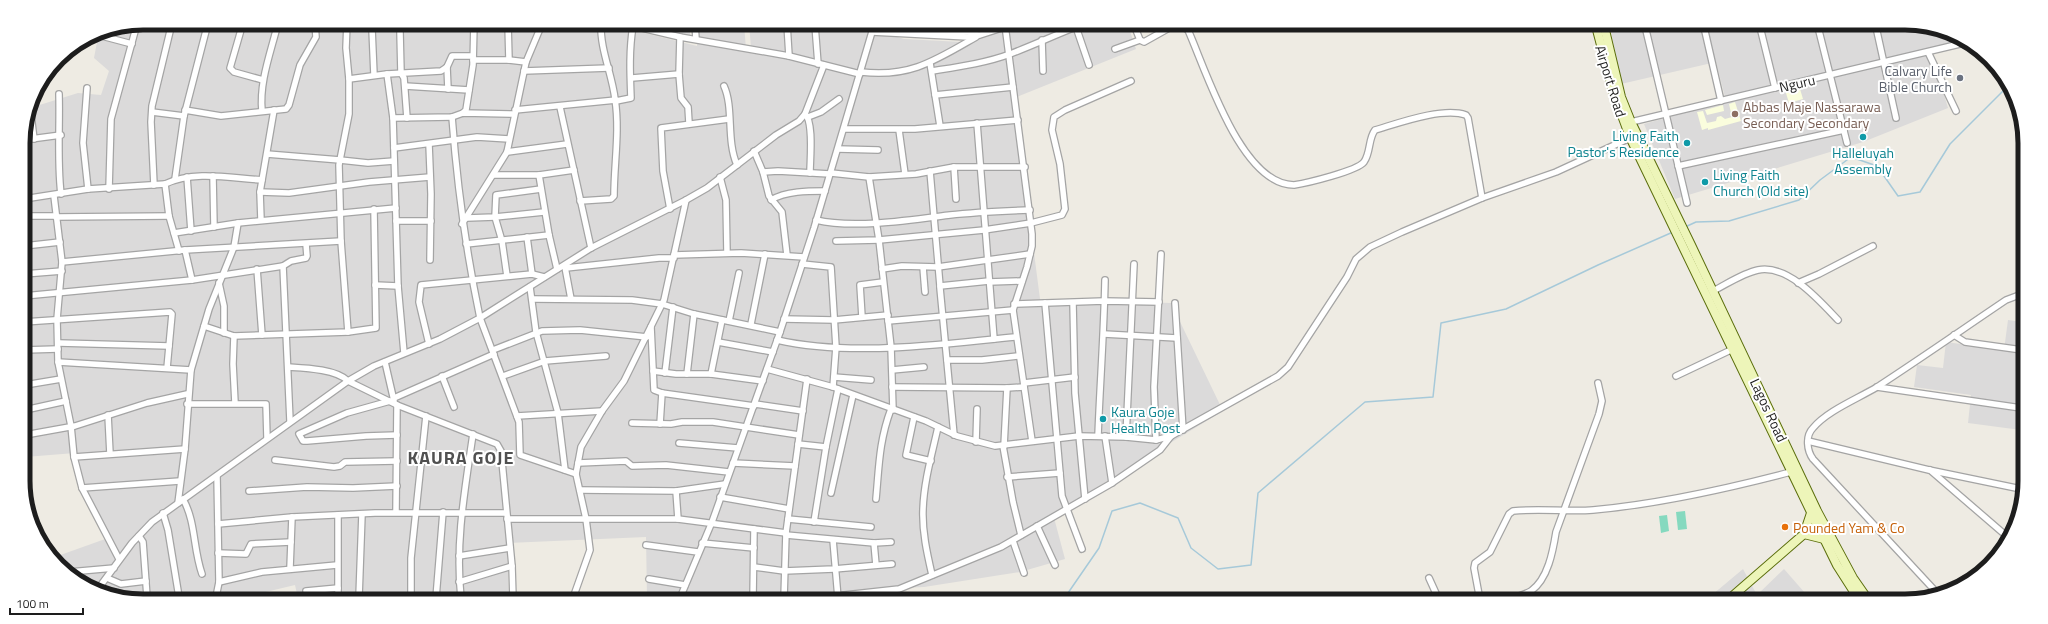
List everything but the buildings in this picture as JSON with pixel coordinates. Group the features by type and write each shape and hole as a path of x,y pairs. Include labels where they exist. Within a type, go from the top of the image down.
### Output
{"main road":[{"name":"Airport Road","path":"1597,30 1612,91 1674,218"},
{"name":"Airport Road","path":"1605,30 1621,97 1631,122 1634,136"},
{"name":"Lagos Road","path":"1674,218 1820,523 1853,578 1865,594"},
{"name":"Lagos Road","path":"1688,247 1713,291 1736,348 1791,472 1811,513 1820,523 1824,539 1837,564 1856,594"},
{"path":"1804,534 1811,513"},
{"path":"1735,594 1804,534 1820,523"},
{"path":"1804,534 1824,539"}],"street":[{"path":"109,188 111,119 136,30"},
{"path":"154,185 152,112 161,65 170,30"},
{"path":"175,179 185,113 206,30"},
{"path":"240,30 230,68 234,72 263,80"},
{"path":"262,111 260,97 276,30"},
{"path":"152,112 221,116 286,109 289,105 300,65 316,37 316,30"},
{"path":"347,30 346,48 349,79 349,114 340,160 340,212 348,332"},
{"path":"372,30 374,75"},
{"path":"463,113 466,110 469,90 474,30"},
{"path":"508,30 509,60"},
{"path":"462,224 507,152 514,112 526,62 539,30"},
{"path":"580,200 611,199 614,196 617,130 616,101 603,46 602,30"},
{"path":"393,118 452,116 463,113 514,112 631,99 632,78 629,55 632,30"},
{"path":"650,30 680,37 788,56 861,73 876,74 899,72 930,63 980,35 994,30"},
{"path":"695,30 696,40"},
{"path":"787,30 788,56"},
{"path":"810,173 810,131 807,116 821,64 816,30"},
{"path":"682,594 698,552 712,522 780,332 838,149 872,30"},
{"path":"895,30 940,34 980,35"},
{"path":"940,30 940,34"},
{"path":"962,34 982,30"},
{"path":"1006,30 1025,167 1032,239 1030,254 1013,307 1015,337 1032,441"},
{"path":"932,71 956,68 1009,54 1068,30"},
{"path":"1080,30 1089,65"},
{"path":"1136,30 1140,40"},
{"path":"1115,49 1140,40 1144,42 1165,30"},
{"path":"1188,30 1212,88 1231,128 1257,167 1272,179 1288,185 1294,185 1357,168 1367,157 1372,134 1375,130 1431,116 1453,113 1466,115 1468,118 1482,198"},
{"path":"1646,30 1687,203"},
{"path":"1705,30 1721,100"},
{"path":"1761,30 1775,88"},
{"path":"1819,30 1847,143"},
{"path":"1877,30 1896,118"},
{"path":"400,32 401,72 404,76 407,118"},
{"path":"105,37 132,44"},
{"path":"680,37 682,101 688,107 689,123"},
{"path":"1042,40 1043,71"},
{"name":"Nguru","path":"1631,122 1960,44"},
{"path":"1928,52 1956,111"},
{"path":"448,89 448,68 452,56 526,62"},
{"path":"930,63 940,126"},
{"path":"349,79 401,72 442,71 448,68"},
{"path":"524,71 609,68"},
{"path":"387,74 393,118 398,286 404,353"},
{"path":"632,78 680,74"},
{"path":"836,241 879,240 984,230 1031,223 1062,215 1064,209 1060,164 1052,130 1053,120 1056,114 1131,81"},
{"path":"405,86 469,90"},
{"path":"724,86 727,97 730,139 737,165"},
{"path":"936,95 1014,87"},
{"path":"87,88 83,143 88,189"},
{"path":"59,94 61,136 59,177 61,194"},
{"path":"101,585 119,559 139,536 163,513 217,476 290,421 348,380 404,353 429,344 480,318 557,269 565,266 591,248 686,200 737,165 776,134 807,116 821,112 839,99"},
{"path":"560,107 591,248"},
{"path":"261,220 260,192 274,110"},
{"path":"452,116 462,224 480,318 517,416 520,455 576,474"},
{"path":"670,208 663,171 661,128 689,123 729,119"},
{"path":"844,129 899,130 1018,120"},
{"path":"32,123 34,139"},
{"path":"977,123 984,230 994,339"},
{"path":"899,130 905,174"},
{"path":"1678,166 1844,130"},
{"path":"30,139 61,136"},
{"path":"767,369 835,388 914,417 954,435 976,442 1003,446 1057,437 1101,436 1156,440 1171,436 1278,376 1288,366 1347,277 1356,259 1365,251 1395,234 1482,198 1556,172 1634,136"},
{"path":"394,148 477,137 509,139"},
{"path":"429,144 431,221 430,260"},
{"path":"507,152 567,144"},
{"path":"838,149 878,150"},
{"path":"754,151 763,172 768,196 782,212 786,255"},
{"path":"267,154 368,163 394,161"},
{"path":"763,172 778,170 869,177 905,174 954,167 1025,167"},
{"path":"954,167 956,199"},
{"path":"494,175 539,175 574,170"},
{"path":"930,171 933,218 954,435"},
{"path":"539,175 544,212 557,269"},
{"path":"30,198 54,196 88,189 165,184 175,179 187,177 213,176 262,180"},
{"path":"213,176 214,227"},
{"path":"187,177 191,231"},
{"path":"260,192 289,194 395,179 430,177"},
{"path":"720,177 726,200 727,253"},
{"path":"869,177 879,240 891,347 892,370 892,409 883,432 879,452 876,500"},
{"path":"165,184 169,216 192,280"},
{"path":"507,276 502,241 495,217 496,195 541,189"},
{"path":"771,200 780,196 798,192 825,191"},
{"path":"54,196 62,262 57,319 59,343 58,362 71,426 74,457 82,488 119,559"},
{"path":"574,594 590,550 586,519 576,474 581,447 602,411 624,382 662,304 686,200"},
{"path":"174,233 261,220 396,208"},
{"path":"204,326 234,336 348,332 376,328 374,209"},
{"path":"816,220 836,224 933,218 983,212 1030,210"},
{"path":"467,218 544,212"},
{"path":"30,216 169,216"},
{"path":"396,221 431,221"},
{"path":"178,503 185,449 187,394 190,370 219,283 234,247 238,223"},
{"path":"466,244 549,235"},
{"path":"527,237 532,274"},
{"path":"62,262 234,247 341,241"},
{"path":"30,245 60,242"},
{"path":"30,295 192,280 224,273 283,266 291,261 306,258 308,256 306,244"},
{"path":"1798,283 1819,274 1873,246"},
{"path":"565,266 674,256 727,253 804,257"},
{"path":"751,324 765,254"},
{"path":"882,269 902,266 938,267 1030,254"},
{"path":"1156,440 1154,387 1158,337 1161,254"},
{"path":"802,264 831,266 836,347 834,376 835,388 814,522"},
{"path":"1126,437 1134,264"},
{"path":"283,266 290,421"},
{"path":"565,266 570,299"},
{"path":"923,267 925,292"},
{"path":"257,269 262,335"},
{"path":"1713,291 1756,270 1775,270 1787,274 1838,320"},
{"path":"30,274 62,271"},
{"path":"729,321 739,273"},
{"path":"429,344 419,302 420,287 427,284 507,276 532,274 544,277"},
{"path":"1105,280 1104,334 1100,380 1101,436 1112,483"},
{"path":"940,286 989,281 1022,281"},
{"path":"862,318 860,285 883,282"},
{"path":"219,283 223,294 224,333"},
{"path":"375,286 398,286"},
{"path":"530,287 533,299 536,332 558,413 566,470"},
{"path":"1934,590 1813,459 1810,454 1808,441 1812,428 1824,418 1877,387 2006,300 2018,296"},
{"path":"533,299 632,300 662,304 694,314 751,324 780,332"},
{"path":"784,319 834,320 943,316 992,312 1013,307 1045,303 1159,302"},
{"path":"1045,303 1062,496 1066,510 1082,549"},
{"path":"1073,303 1075,377 1085,499"},
{"path":"1176,303 1183,430"},
{"path":"665,372 673,307"},
{"path":"30,321 170,312 172,314 167,368"},
{"path":"687,374 694,314"},
{"path":"711,374 722,320"},
{"path":"651,327 654,390 662,393 803,411"},
{"path":"397,435 303,441 299,434 347,413 394,402 442,376 536,332 580,330 647,337"},
{"path":"1104,334 1177,338"},
{"path":"1954,335 1965,342 2018,349"},
{"path":"234,336 232,364 235,403"},
{"path":"777,340 809,346 878,348 1015,337"},
{"path":"718,342 773,352"},
{"path":"59,343 169,346"},
{"path":"1676,376 1736,348"},
{"path":"30,350 58,349"},
{"path":"503,376 545,361 606,356"},
{"path":"947,360 982,360 1018,356"},
{"path":"58,362 190,370"},
{"path":"385,362 394,402 397,435 396,512"},
{"path":"288,367 336,373 394,402 497,444 500,448 512,566 513,594"},
{"path":"892,370 924,367"},
{"path":"653,371 687,374 711,374 763,381"},
{"path":"442,376 454,408"},
{"path":"834,376 872,380"},
{"path":"892,387 1007,388 1075,377"},
{"path":"30,384 62,379"},
{"path":"784,594 786,534 807,379"},
{"path":"1522,594 1530,591 1538,584 1552,552 1556,532 1599,414 1602,401 1598,383"},
{"path":"1877,387 2018,408"},
{"path":"1007,388 1003,446 1008,477 1022,535"},
{"path":"660,424 662,393"},
{"path":"30,434 71,426 147,403 187,394"},
{"path":"831,493 853,395"},
{"path":"30,409 66,401"},
{"path":"187,404 266,404 267,438"},
{"path":"976,442 977,408"},
{"path":"517,416 602,411"},
{"path":"108,415 110,454"},
{"path":"411,594 411,558 426,416"},
{"path":"914,417 906,455 931,461"},
{"path":"632,423 660,424 694,421 747,426 799,435"},
{"path":"932,575 925,543 923,508 938,427"},
{"path":"460,594 459,556 462,512 473,434"},
{"path":"865,594 899,589 1013,541 1112,483 1160,450 1171,436"},
{"path":"1808,441 1929,470 2018,488"},
{"path":"679,443 738,448"},
{"path":"798,444 826,447"},
{"path":"74,457 185,449"},
{"path":"275,460 334,467 340,466 345,462 397,461"},
{"path":"578,463 626,461 635,467 666,465 729,472"},
{"path":"733,463 795,466"},
{"path":"1929,470 2004,534"},
{"path":"1479,594 1474,568 1475,563 1490,552 1509,514 1514,511 1593,510 1687,497 1791,472"},
{"path":"1008,477 1060,473"},
{"path":"217,476 219,582 217,594"},
{"path":"82,488 180,480"},
{"path":"580,490 676,491 725,484"},
{"path":"248,491 307,487 353,488 397,486"},
{"path":"676,491 678,519"},
{"path":"720,497 789,509"},
{"path":"183,499 192,516 195,548 202,574"},
{"path":"218,524 292,517 396,512 462,512 507,516 586,519 678,519 712,522 833,540 874,543 891,542"},
{"path":"436,594 443,512"},
{"path":"163,513 168,530 179,594"},
{"path":"359,594 362,514"},
{"path":"338,515 338,594"},
{"path":"290,568 292,517"},
{"path":"788,519 871,527"},
{"path":"1037,526 1055,565"},
{"path":"753,594 754,529"},
{"path":"139,536 143,542 147,594"},
{"path":"833,540 834,569 837,594"},
{"path":"1013,541 1024,573"},
{"path":"218,553 246,554 251,544 291,542"},
{"path":"702,543 754,548"},
{"path":"874,543 876,565"},
{"path":"646,545 698,552"},
{"path":"459,556 510,548"},
{"path":"754,567 784,571 834,569 892,564"},
{"path":"219,582 262,572 290,568 337,565"},
{"path":"459,582 512,566"},
{"path":"75,571 114,568"},
{"path":"107,578 121,584 146,581"},
{"path":"1429,578 1436,594"},
{"path":"649,579 685,585"},
{"path":"306,591 338,588"}],"shaded area":[{"path":"135,30 632,30 697,46 697,30 744,30 746,49 789,60 818,63 820,30 876,30 904,39 962,42 1005,30 1130,30 1136,49 1014,98 1040,299 1171,303 1223,411 1053,514 1065,559 1020,572 924,587 899,588 900,594 647,594 646,537 507,543 509,594 315,594 315,592 297,594 295,585 258,594 143,594 114,590 86,579 74,571 58,556 108,538 87,498 75,453 30,457 31,128 37,106 78,93 101,95 109,71 94,58 97,40 121,32"},
{"path":"649,30 690,30 690,42"},
{"path":"750,30 815,30 816,60 751,47"},
{"path":"904,30 972,30 962,33"},
{"path":"1611,30 1905,30 1934,34 1956,42 1931,52 1948,108 1863,142 1675,199 1644,124 1726,101 1716,62 1621,84"},
{"path":"1800,89 1803,99 1789,103 1786,93"},
{"name":"Abbas Maje Nassarawa Secondary Secondary","path":"1735,102 1741,121 1708,130 1708,128 1702,130 1697,112 1703,111 1707,123 1716,121 1717,117 1721,116 1725,119 1732,117 1729,104"},
{"name":"Abbas Maje Nassarawa Secondary Secondary","path":"1723,105 1724,111 1707,115 1705,110"},
{"path":"2008,320 2018,321 2018,430 1968,423 1971,395 1914,387 1917,365 1943,368 1946,342 2004,350"},
{"path":"1743,569 1756,594 1713,594"},
{"path":"1784,569 1806,594 1758,594"}],"green space":[{"path":"1685,511 1687,529 1678,530 1676,512"},
{"path":"1667,515 1669,531 1661,533 1659,516"}],"waterway":[{"path":"1685,227 1696,222 1729,221 1799,200 1820,180 1851,157 1877,166 1898,196 1920,192 1950,144 2004,90"},
{"path":"1065,594 1068,593 1099,548 1112,511 1140,503 1178,518 1191,548 1218,569 1251,565 1258,493 1365,402 1433,397 1441,323 1506,309 1598,265 1673,232"}],"place":[{"name":"Calvary Life Bible Church","path":"1960,78"},
{"name":"Abbas Maje Nassarawa Secondary Secondary","path":"1735,114"},
{"name":"Halleluyah Assembly","path":"1863,137"},
{"name":"Living Faith Pastor's Residence","path":"1687,143"},
{"name":"Living Faith Church (Old site)","path":"1705,182"},
{"name":"Kaura Goje Health Post","path":"1103,419"},
{"name":"Pounded Yam & Co","path":"1785,527"}],"district":[{"name":"KAURA GOJE","path":"461,457"}]}
